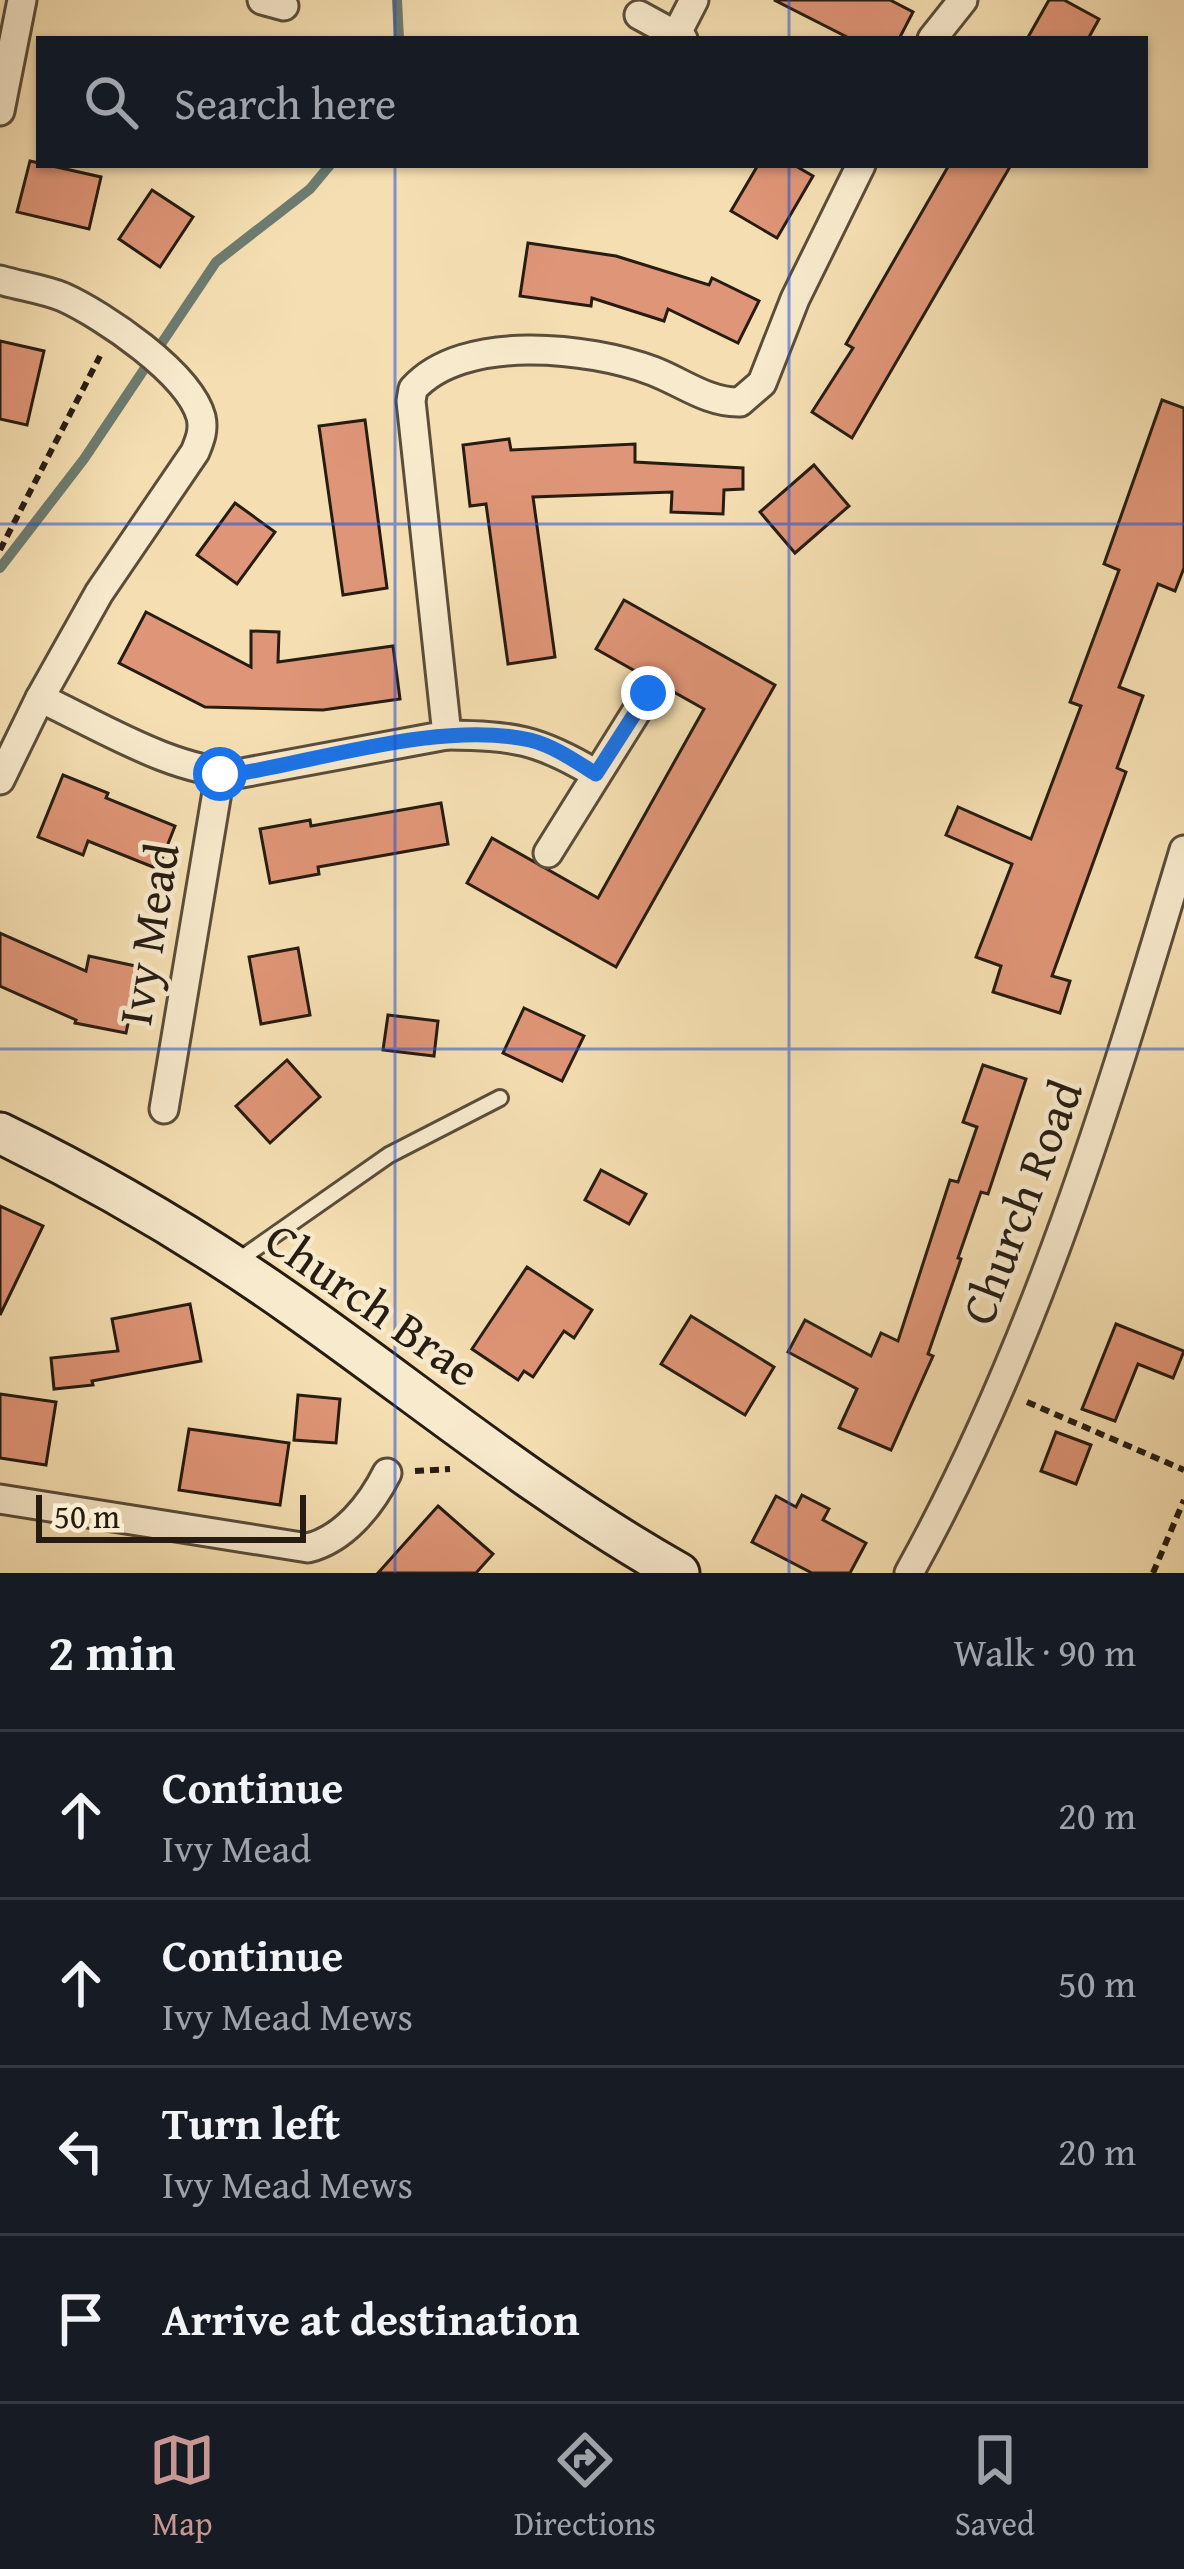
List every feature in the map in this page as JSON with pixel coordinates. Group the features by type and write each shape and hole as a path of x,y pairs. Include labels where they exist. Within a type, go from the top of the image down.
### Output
{"main road":[{"name":"Church Brae","path":"0,1133 58,1161 232,1265 575,1510 679,1573"}],"street":[{"path":"0,111 22,0"},
{"path":"679,36 694,0"},
{"path":"934,36 963,0"},
{"path":"639,15 677,36"},
{"path":"447,735 413,388 445,364 484,353 539,351 651,370 714,399 740,402 762,383 795,299 860,168"},
{"path":"0,280 61,297 120,328 176,380 200,411 203,430 195,452 100,593 40,698 0,781"},
{"path":"548,853 648,693"},
{"path":"40,698 165,755 220,774 447,735 531,741 551,747 596,774"},
{"name":"Ivy Mead","path":"164,1108 220,774"},
{"name":"Church Road","path":"909,1573 996,1389 1089,1163 1184,850"},
{"path":"0,1499 308,1548 323,1544 372,1504 387,1473"}],"lane":[{"path":"232,1265 389,1155 500,1098"}],"path":[{"path":"0,550 94,364 120,328"},
{"path":"996,1389 1184,1470"},
{"path":"1154,1573 1184,1500"}],"building":[{"path":"774,0 890,0 913,12 901,36 845,36"},
{"path":"1049,0 1064,0 1099,19 1090,36 1029,36"},
{"path":"30,161 36,162 36,168 101,177 89,229 17,212"},
{"path":"756,168 799,168 813,176 777,238 731,211"},
{"path":"947,168 1009,168 852,438 812,412 853,348 846,344"},
{"path":"152,190 193,217 160,267 119,239"},
{"path":"528,243 616,256 709,285 712,278 759,301 738,343 668,309 664,321 592,298 591,306 520,296"},
{"path":"0,341 44,351 27,425 0,419"},
{"path":"1162,400 1184,408 1184,568 1175,591 1158,584 1119,687 1143,696 1117,768 1126,772 1052,976 1070,981 1060,1013 993,992 1001,966 976,957 1012,864 946,835 958,807 1031,839 1081,706 1070,702 1119,570 1104,564"},
{"path":"365,420 387,588 343,595 319,426"},
{"path":"509,439 511,450 635,444 635,462 743,468 743,489 724,490 723,514 671,512 672,492 533,497 555,657 508,664 486,504 470,506 463,445"},
{"path":"814,465 849,506 795,553 760,512"},
{"path":"235,503 275,532 237,584 197,555"},
{"path":"624,600 775,685 616,967 467,883 492,838 598,898 704,709 656,677 644,676 596,649"},
{"path":"146,612 251,667 251,631 279,632 278,662 393,646 400,699 323,710 205,707 119,663"},
{"path":"63,775 175,826 158,869 88,841 83,855 38,837"},
{"path":"441,803 448,844 318,867 319,874 270,883 260,829 310,820 311,826"},
{"path":"0,933 86,971 89,956 140,967 126,1033 75,1023 0,986"},
{"path":"298,948 310,1015 261,1024 249,957"},
{"path":"524,1008 584,1036 562,1081 503,1053"},
{"path":"388,1015 438,1021 434,1056 383,1050"},
{"path":"287,1060 320,1097 270,1143 236,1106"},
{"path":"983,1065 1026,1079 988,1194 981,1192 958,1258 928,1354 933,1356 891,1450 839,1428 857,1389 788,1352 805,1320 871,1356 881,1333 898,1341 950,1180 958,1182 977,1127 963,1122"},
{"path":"601,1170 646,1194 629,1224 585,1200"},
{"path":"0,1206 43,1226 0,1315"},
{"path":"527,1267 592,1310 574,1338 564,1331 533,1377 524,1371 518,1380 472,1349"},
{"path":"190,1304 201,1361 54,1389 51,1358 118,1351 112,1319"},
{"path":"691,1316 774,1367 745,1415 661,1364"},
{"path":"1116,1324 1184,1351 1173,1378 1138,1364 1115,1421 1082,1409"},
{"path":"0,1394 56,1402 46,1465 0,1458"},
{"path":"298,1395 340,1399 336,1443 294,1440"},
{"path":"189,1429 289,1443 280,1505 179,1490"},
{"path":"1056,1432 1091,1445 1076,1484 1041,1471"},
{"path":"802,1495 829,1509 823,1520 866,1543 850,1573 812,1573 752,1542 776,1496 796,1507"},
{"path":"438,1506 493,1554 476,1573 378,1573"}],"waterway":[{"path":"397,0 399,36"},
{"path":"0,568 84,459 216,262 310,189 328,168"}],"route":[{"path":"220,774 447,735 531,741 551,747 596,774 648,693"}]}
